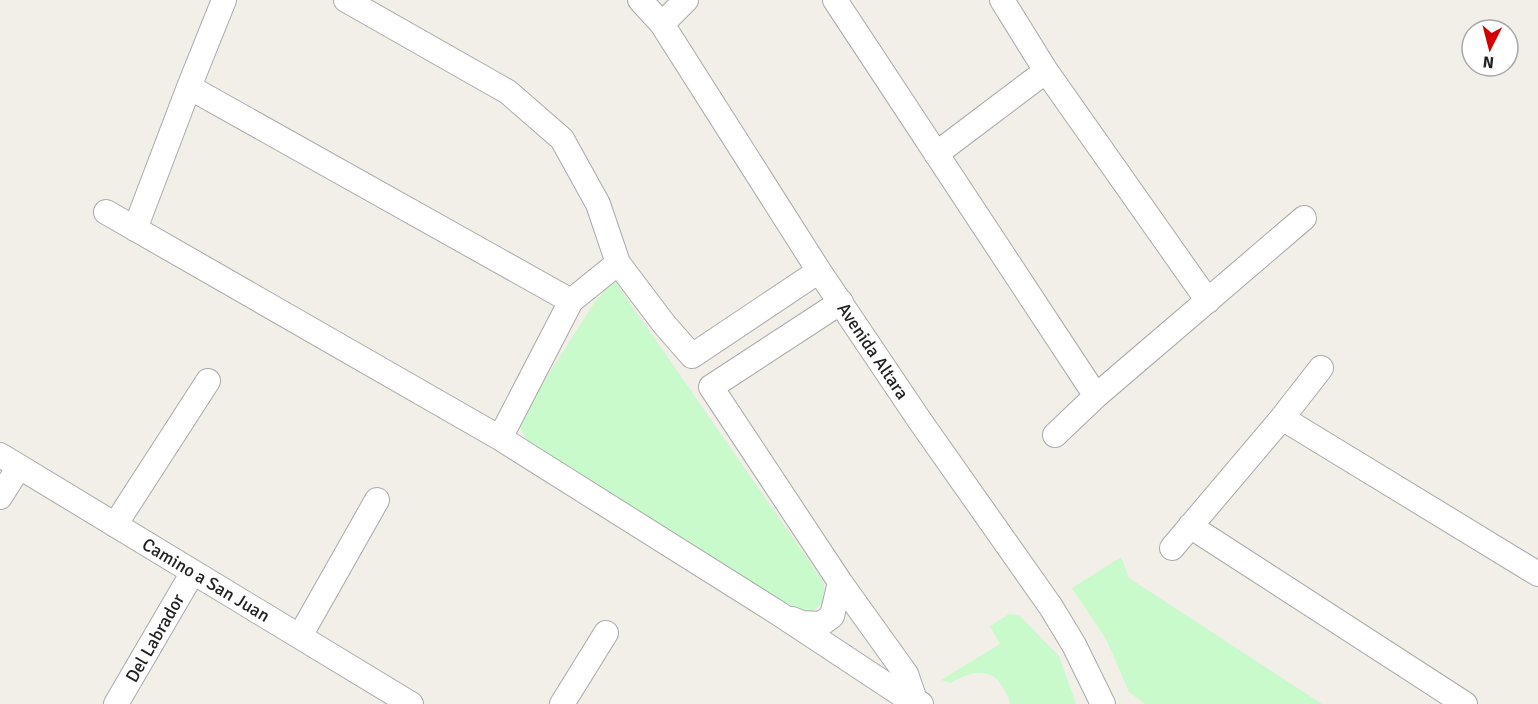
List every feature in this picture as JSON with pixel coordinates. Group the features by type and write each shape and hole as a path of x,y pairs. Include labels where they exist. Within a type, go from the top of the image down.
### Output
{"street":[{"path":"135,229 224,0"},
{"path":"346,0 508,92 562,139 598,204 618,263 664,324 692,356 819,271"},
{"name":"Avenida Altara","path":"640,0 662,24 819,271 920,421 1051,607 1074,645 1103,704"},
{"path":"662,24 686,0"},
{"path":"836,0 1096,396"},
{"path":"1002,0 1046,72 1208,301"},
{"path":"936,154 1046,72"},
{"path":"189,87 571,301"},
{"path":"106,212 501,438 778,613 899,693 918,702"},
{"path":"1055,435 1096,396 1304,218"},
{"path":"501,438 571,301 618,263"},
{"path":"841,302 711,387 840,582 906,674 918,702"},
{"path":"765,308 788,338"},
{"path":"1172,548 1282,418 1321,368"},
{"path":"115,525 208,381"},
{"path":"1282,418 1538,574"},
{"path":"0,497 9,461"},
{"name":"Camino a San Juan","path":"9,461 300,636 380,696 411,704"},
{"path":"300,636 377,500"},
{"path":"1190,526 1465,704"},
{"name":"Del Labrador","path":"116,704 194,572"},
{"path":"778,613 802,623 821,624 832,616 840,582"},
{"path":"562,704 606,633"}],"green space":[{"path":"614,280 823,581 826,600 811,613 793,607 530,448 518,422 594,303"},
{"path":"1121,557 1129,578 1322,704 1145,704 1129,692 1106,639 1072,588"},
{"path":"1009,614 1019,615 1059,656 1076,704 1010,704 1006,692 997,680 985,673 964,676 951,683 941,680 1000,644 990,626"}]}
